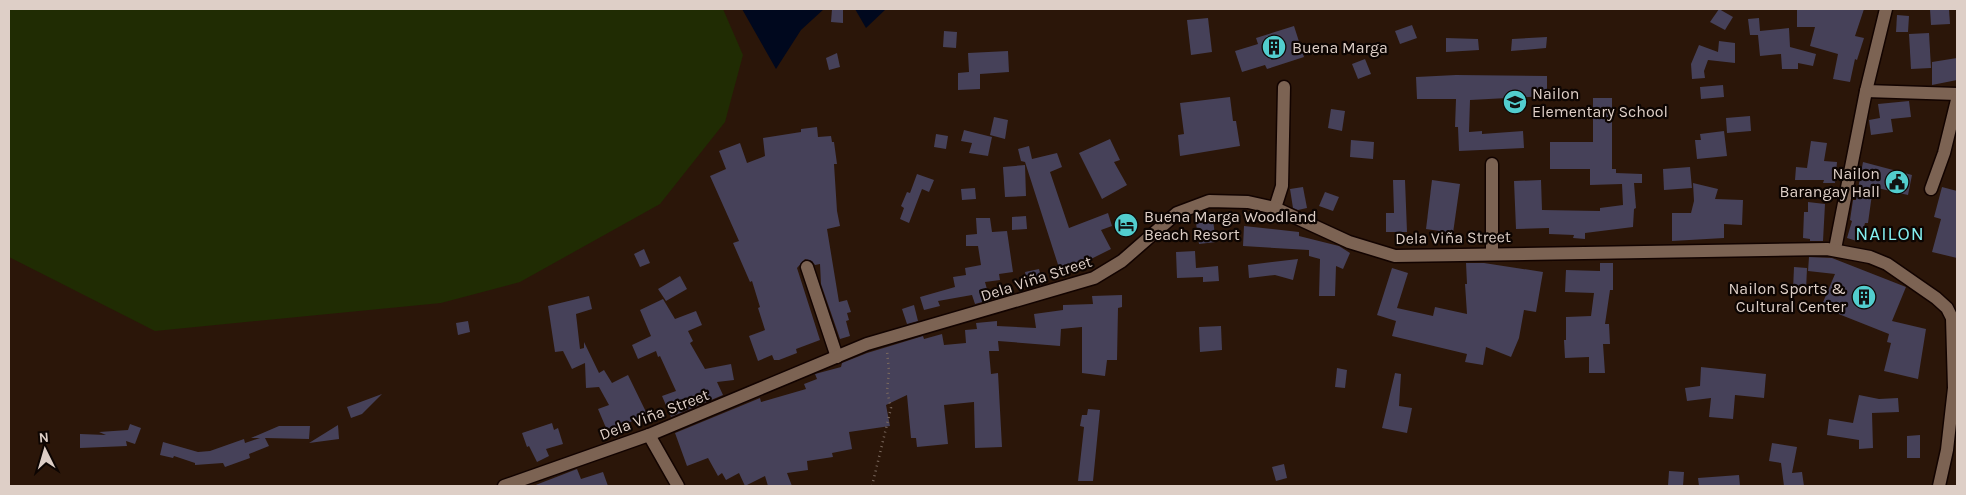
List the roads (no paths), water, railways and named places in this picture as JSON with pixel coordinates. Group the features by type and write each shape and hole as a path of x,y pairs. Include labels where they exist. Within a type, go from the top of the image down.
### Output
{"street":[{"path":"1835,249 1866,91 1886,9"},
{"path":"1275,208 1282,186 1284,87"},
{"path":"1866,91 1957,94"},
{"path":"1932,189 1944,153 1957,100"},
{"path":"1492,164 1492,252"},
{"name":"Dela Viña Street","path":"504,486 649,436 886,338 1046,294 1094,278 1122,261 1177,213 1209,201 1248,202 1275,208 1309,226 1349,242 1395,256 1492,252 1835,249 1870,257 1887,264 1936,298 1955,319 1954,388 1947,450 1939,486"},
{"path":"807,268 837,357"},
{"path":"649,436 678,486"}],"water":[{"path":"742,9 824,9 801,30 776,69"},
{"path":"855,9 886,9 866,28"}],"place":[{"name":"Buena Marga","path":"1274,47"},
{"name":"Nailon Elementary School","path":"1515,102"},
{"name":"Nailon Barangay Hall","path":"1897,182"},
{"name":"Buena Marga Woodland Beach Resort","path":"1126,225"},
{"name":"Nailon Sports & Cultural Center","path":"1864,297"}],"district":[{"name":"NAILON","path":"1890,233"}]}
